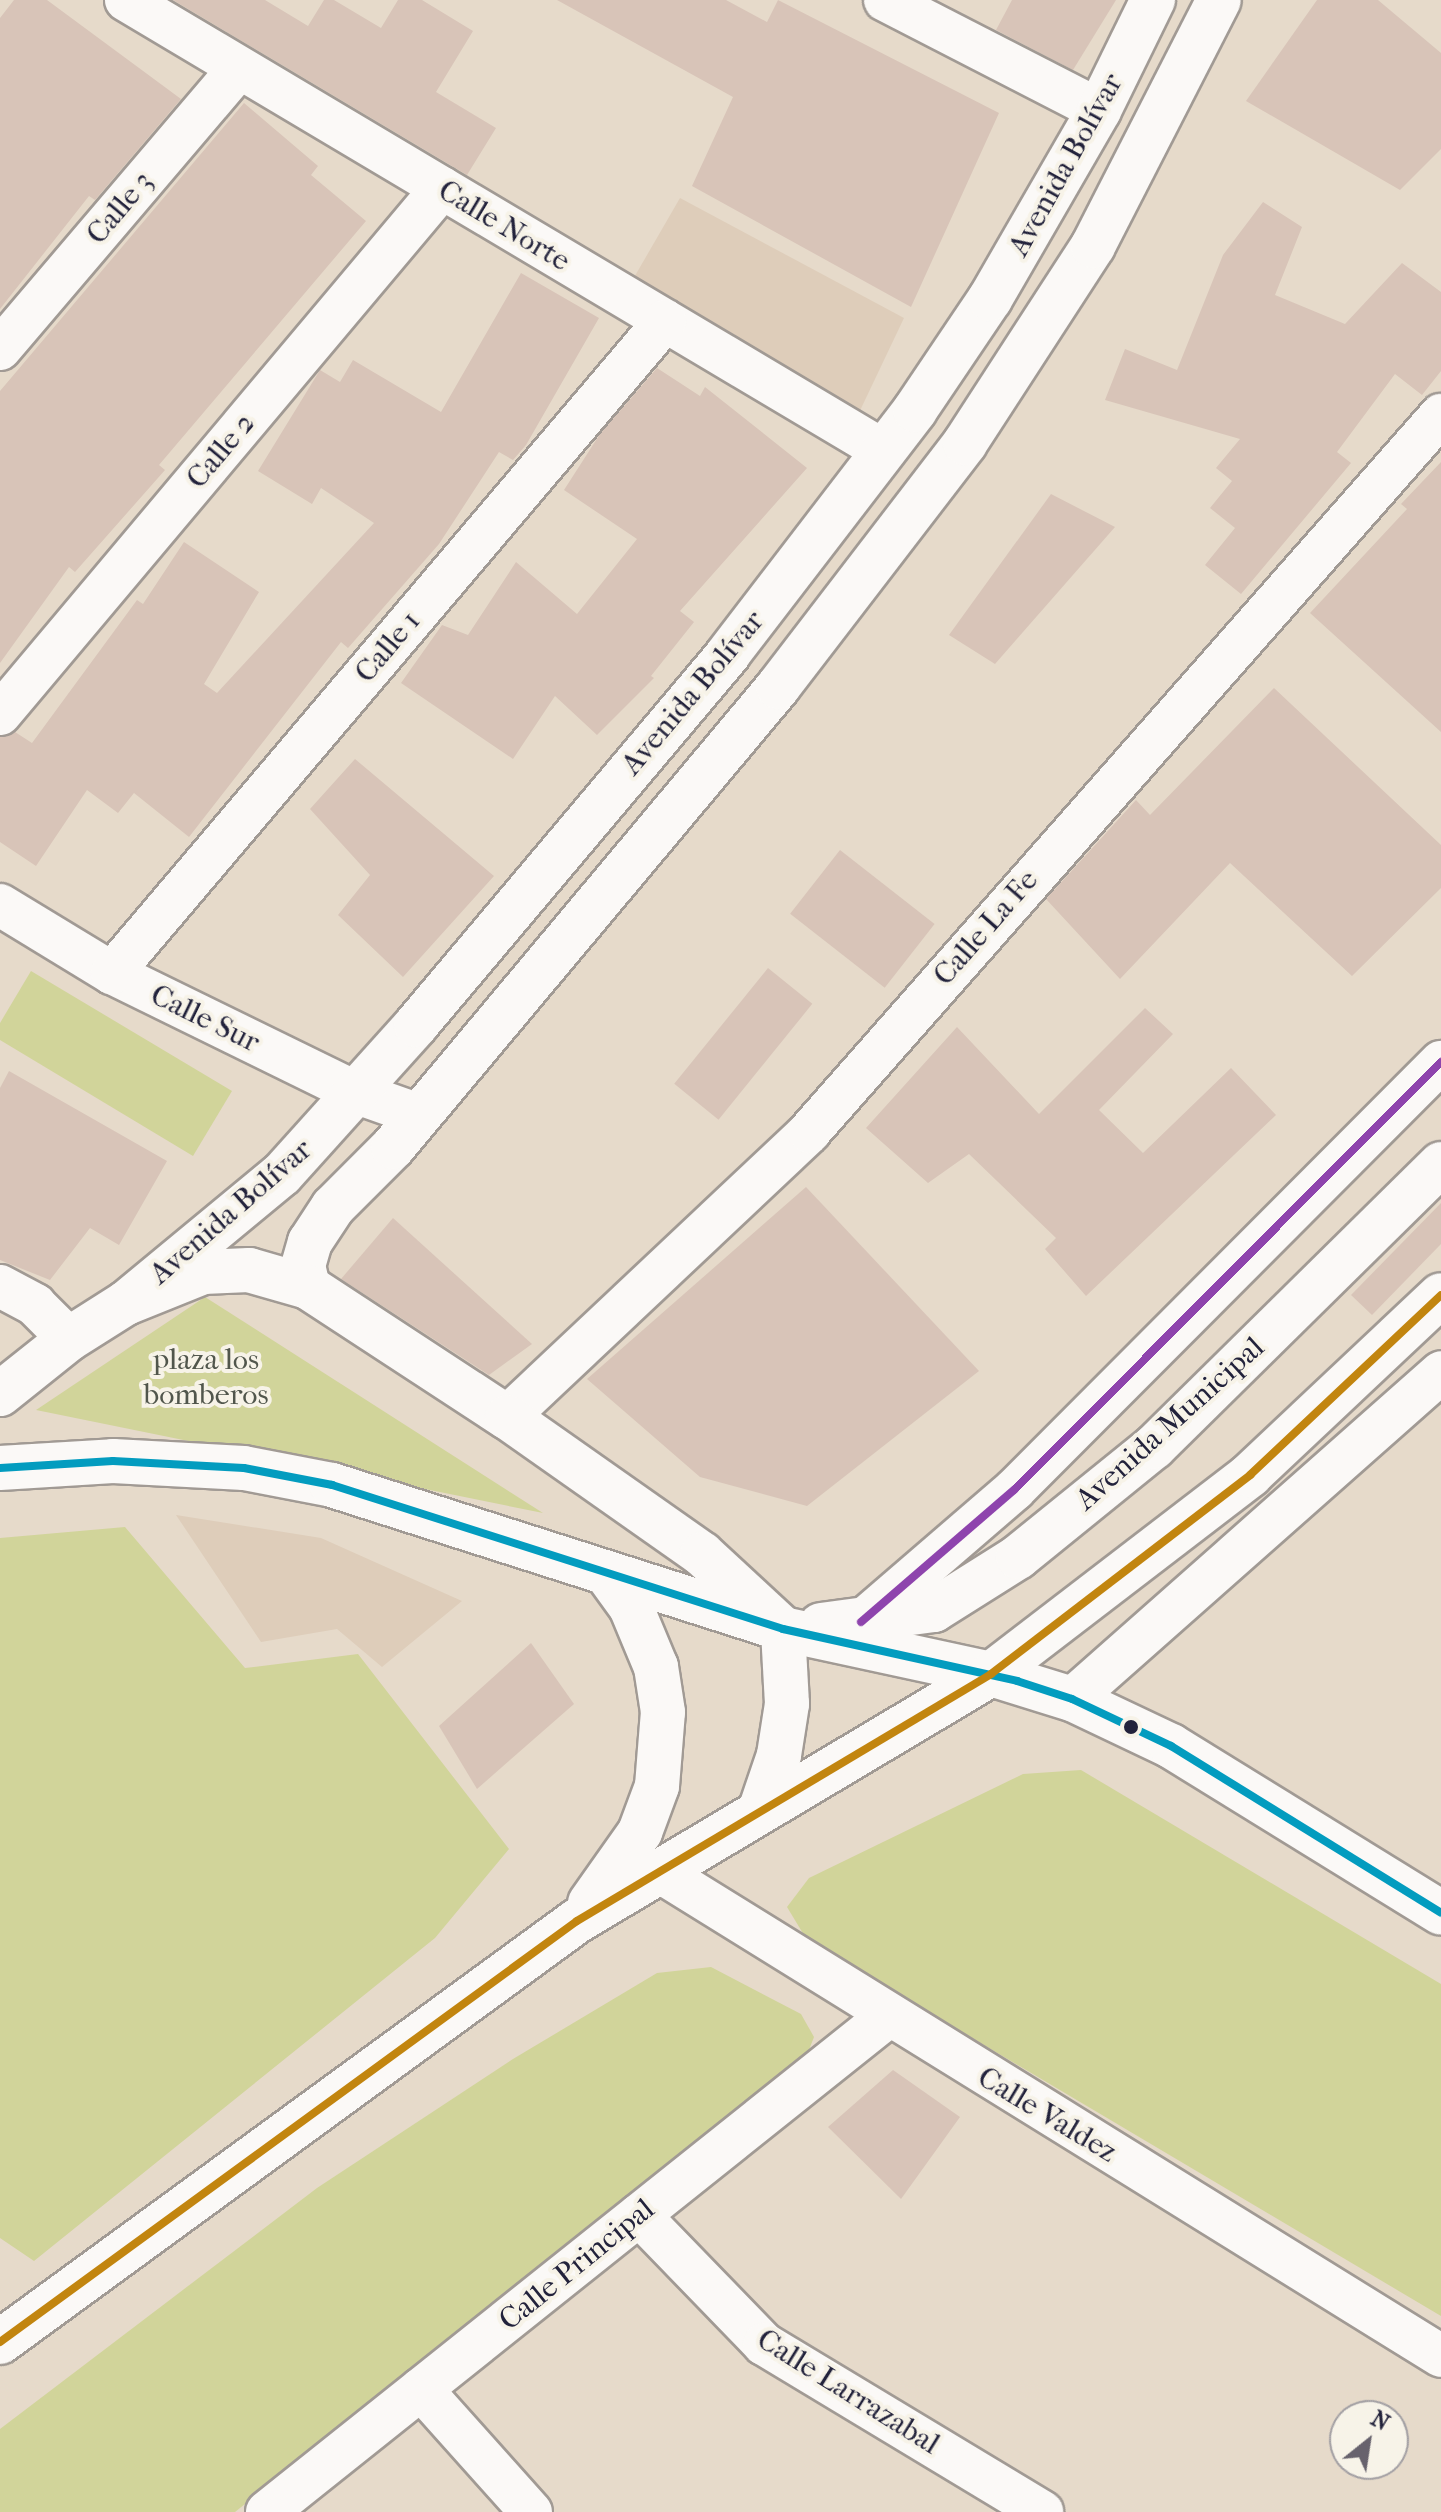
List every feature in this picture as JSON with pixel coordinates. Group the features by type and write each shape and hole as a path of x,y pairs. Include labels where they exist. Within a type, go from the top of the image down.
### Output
{"main road":[{"name":"Avenida Bolívar","path":"126,1303 282,1174 357,1093 728,654 884,451 990,299 1099,110 1153,0"},
{"name":"Avenida Bolívar","path":"308,1287 303,1266 310,1242 333,1207 419,1115 778,687 965,443 1093,246 1219,0"},
{"name":"Avenida Municipal","path":"783,1629 861,1622 934,1610 1018,1557 1154,1447 1441,1164"},
{"path":"0,1394 69,1339 126,1303 203,1272 249,1270 308,1287 507,1417 702,1554 783,1629 787,1704 779,1755 761,1808"},
{"path":"0,2342 577,1921 761,1808 909,1727 991,1674 1250,1475 1441,1295"},
{"path":"0,1468 113,1461 244,1468 332,1485 783,1629 991,1674 1072,1699 1171,1746 1441,1913"},
{"path":"577,1921 640,1832 657,1786 663,1712 656,1667 631,1607 607,1574"}],"street":[{"name":"Calle Norte","path":"126,0 884,451"},
{"path":"885,0 1099,110"},
{"name":"Calle 3","path":"0,349 239,68"},
{"name":"Calle 2","path":"0,714 442,188"},
{"name":"Calle 1","path":"112,973 665,321"},
{"name":"Calle La Fe","path":"507,1417 809,1132 1441,415"},
{"name":"Calle Sur","path":"0,905 112,973 357,1093 419,1115"},
{"name":"Avenida Municipal","path":"861,1622 1014,1490 1441,1062"},
{"path":"0,1286 35,1305 69,1339"},
{"path":"1072,1699 1441,1372"},
{"name":"Calle Valdez","path":"657,1870 887,2017 1441,2356"},
{"name":"Calle Principal","path":"267,2512 887,2017"},
{"name":"Calle Larrazabal","path":"639,2215 764,2344 1042,2512"},
{"path":"421,2389 531,2512"}],"shaded area":[{"path":"680,198 904,318 856,419 632,281"},
{"path":"176,1515 321,1538 462,1601 382,1667 337,1629 261,1642"}],"green space":[{"path":"31,971 232,1091 193,1156 0,1040 0,1023"},
{"name":"plaza los bomberos","path":"205,1297 543,1513 36,1410"},
{"path":"125,1527 245,1668 358,1654 509,1849 435,1938 34,2261 0,2238 0,1538"},
{"path":"1081,1770 1441,1984 1441,2316 807,1940 787,1907 809,1878 1023,1774"},
{"path":"711,1967 801,2014 814,2037 807,2055 235,2512 0,2512 0,2429 317,2188 513,2059 657,1973"}],"building":[{"path":"14,0 47,0 181,99 95,200 89,196 0,309 0,18"},
{"path":"173,0 265,0 308,26 324,0 334,0 381,28 398,0 422,0 473,31 436,92 496,128 467,175"},
{"path":"557,0 726,0 767,22 778,0 999,113 911,307 692,186 733,97"},
{"path":"1012,0 1116,0 1073,70 996,30"},
{"path":"1317,0 1378,0 1441,53 1441,149 1400,190 1246,101"},
{"path":"244,103 318,166 311,175 366,221 159,465 165,470 75,572 69,567 0,663 0,391"},
{"path":"1263,202 1302,227 1275,295 1345,324 1402,263 1441,292 1441,371 1422,395 1395,374 1337,452 1351,463 1241,594 1205,565 1235,528 1210,508 1232,481 1216,468 1240,439 1105,400 1125,349 1177,370 1223,255"},
{"path":"521,273 599,318 526,445 513,460 499,452 439,544 348,648 341,642 189,837 134,793 118,813 87,790 36,866 0,842 0,737 15,732 32,743 137,600 143,604 184,542 259,592 204,684 217,693 374,523 321,488 312,504 258,471 320,370 340,382 353,360 441,412"},
{"path":"657,368 700,396 705,387 807,468 680,611 694,622 651,676 654,678 597,735 555,696 513,759 401,683 442,625 468,635 516,562 577,614 637,539 564,490 600,434"},
{"path":"1441,462 1441,732 1310,613 1407,509 1401,504"},
{"path":"1051,494 1115,527 995,664 949,635"},
{"path":"1274,688 1441,845 1441,888 1352,976 1230,863 1120,979 1046,899 1136,800 1150,815"},
{"path":"355,759 494,876 403,977 338,915 370,875 310,809"},
{"path":"840,850 935,924 885,988 790,914"},
{"path":"768,968 812,1004 719,1120 674,1084"},
{"path":"1145,1008 1173,1034 1099,1110 1143,1153 1231,1068 1276,1115 1086,1296 1045,1249 1056,1238 969,1154 928,1183 866,1128 957,1027 1039,1114"},
{"path":"9,1071 167,1161 119,1245 90,1228 50,1280 0,1260 0,1088"},
{"path":"806,1187 979,1371 807,1506 700,1477 587,1379"},
{"path":"1441,1203 1441,1244 1372,1315 1351,1295"},
{"path":"393,1218 532,1344 489,1375 341,1279"},
{"path":"531,1643 574,1704 477,1789 439,1726"},
{"path":"893,2070 960,2117 901,2199 828,2127"}],"transit line":[{"path":"861,1622 1014,1490 1441,1062"},
{"path":"0,2342 577,1921 991,1674 1250,1475 1441,1295"},
{"path":"0,1468 113,1461 244,1468 332,1485 783,1629 1017,1681 1072,1699 1171,1746 1441,1913"}]}
